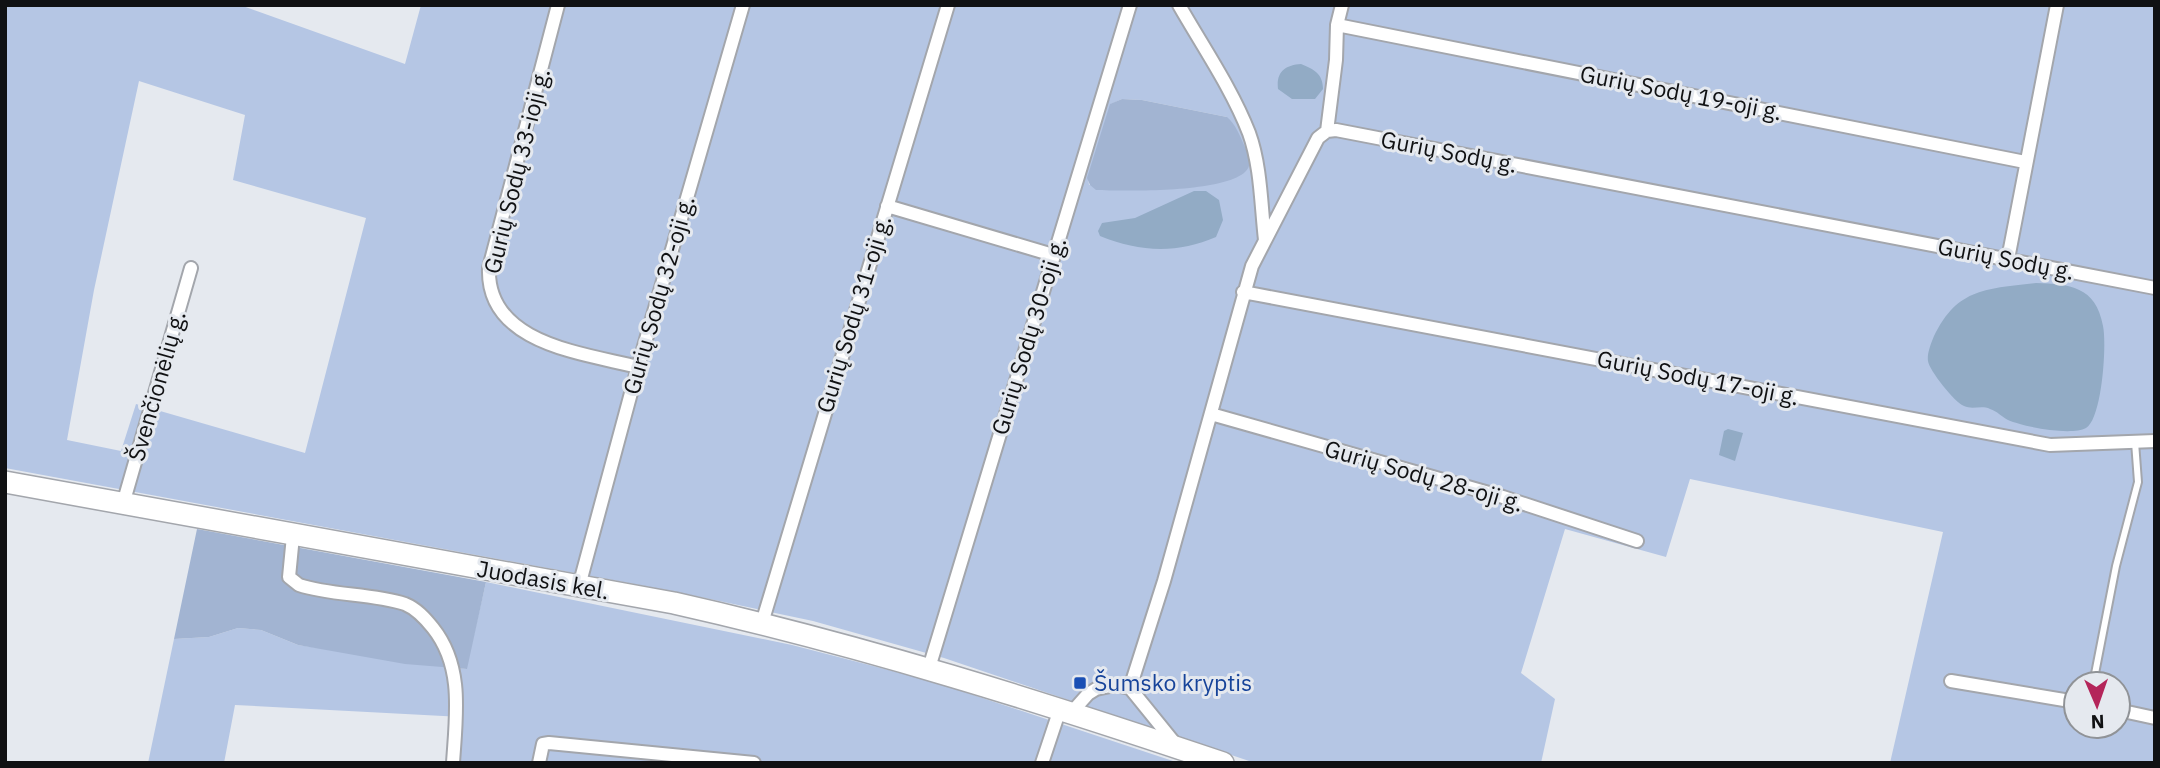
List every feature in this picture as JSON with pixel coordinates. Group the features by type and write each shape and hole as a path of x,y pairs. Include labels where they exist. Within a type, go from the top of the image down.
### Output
{"main road":[{"name":"Juodasis kel.","path":"5,482 674,603 762,622 929,668 1178,748"},
{"path":"1178,748 1223,763"}],"street":[{"name":"Gurių Sodų 33-ioji g.","path":"558,5 489,268 489,284 493,296 509,321 540,342 638,367"},
{"name":"Gurių Sodų 32-oji g.","path":"579,586 638,367 743,5"},
{"name":"Gurių Sodų 31-oji g.","path":"762,622 948,5"},
{"name":"Gurių Sodų 30-oji g.","path":"929,668 1130,5"},
{"path":"1179,5 1250,135 1265,240"},
{"path":"1130,688 1164,581 1252,266 1305,159 1318,138 1327,131 1336,60 1337,24 1342,5"},
{"path":"2008,259 2057,5"},
{"name":"Gurių Sodų 19-oji g.","path":"1337,24 2025,162"},
{"name":"Gurių Sodų g.","path":"1327,131 1336,130 2155,288"},
{"path":"887,206 1053,255"},
{"name":"Švenčionėlių g.","path":"123,504 191,268"},
{"name":"Gurių Sodų 17-oji g.","path":"1243,292 2050,445 2155,441"},
{"name":"Gurių Sodų 28-oji g.","path":"1211,414 1503,497 1637,541"},
{"path":"293,536 289,577 299,585 405,605 422,614 438,634 454,667 457,706 453,763"},
{"path":"1951,681 2062,700"},
{"path":"1042,763 1066,710 1088,694 1115,685 1130,688 1178,748"},
{"path":"2132,713 2155,718"},
{"path":"539,763 541,747 549,743 754,763"}],"lane":[{"path":"2096,670 2116,566 2138,482 2134,440"}],"shaded area":[{"path":"5,5 240,5 405,64 421,5 2155,5 2155,763 1890,763 1943,532 1690,479 1666,557 1565,529 1521,673 1555,699 1541,763 1255,763 944,658 813,621 672,591 5,468","holes":["139,81 245,115 233,180 366,218 305,453 136,404 121,451 67,440 94,290","1122,99 1142,100 1227,117 1089,185 1088,177 1111,104"]},
{"path":"1301,64 1314,70 1321,79 1323,89 1315,99 1292,99 1278,89 1280,74 1290,66"},
{"path":"1122,99 1142,100 1227,117 1235,126 1246,150 1249,166 1241,175 1225,182 1203,186 1153,190 1096,190 1087,178 1110,104"},
{"path":"1194,191 1206,191 1219,200 1223,220 1216,237 1187,246 1158,249 1129,245 1100,236 1098,231 1102,223 1135,218"},
{"path":"2036,283 2070,286 2079,290 2094,303 2099,313 2104,335 2102,380 2096,411 2086,428 2059,431 2036,428 2008,420 1987,408 1964,406 1943,386 1928,361 1930,345 1941,324 1962,301 1987,290"},
{"path":"1728,429 1743,433 1735,461 1719,455 1724,431"},
{"path":"197,529 486,582 467,669 405,664 298,645 261,630 238,628 209,637 174,639"},
{"path":"486,582 792,645 931,681 1179,763 459,763 462,717 235,705 224,763 148,763 174,639 209,637 238,628 261,630 298,645 466,669"}],"place":[{"name":"Šumsko kryptis","path":"1080,683"}]}
